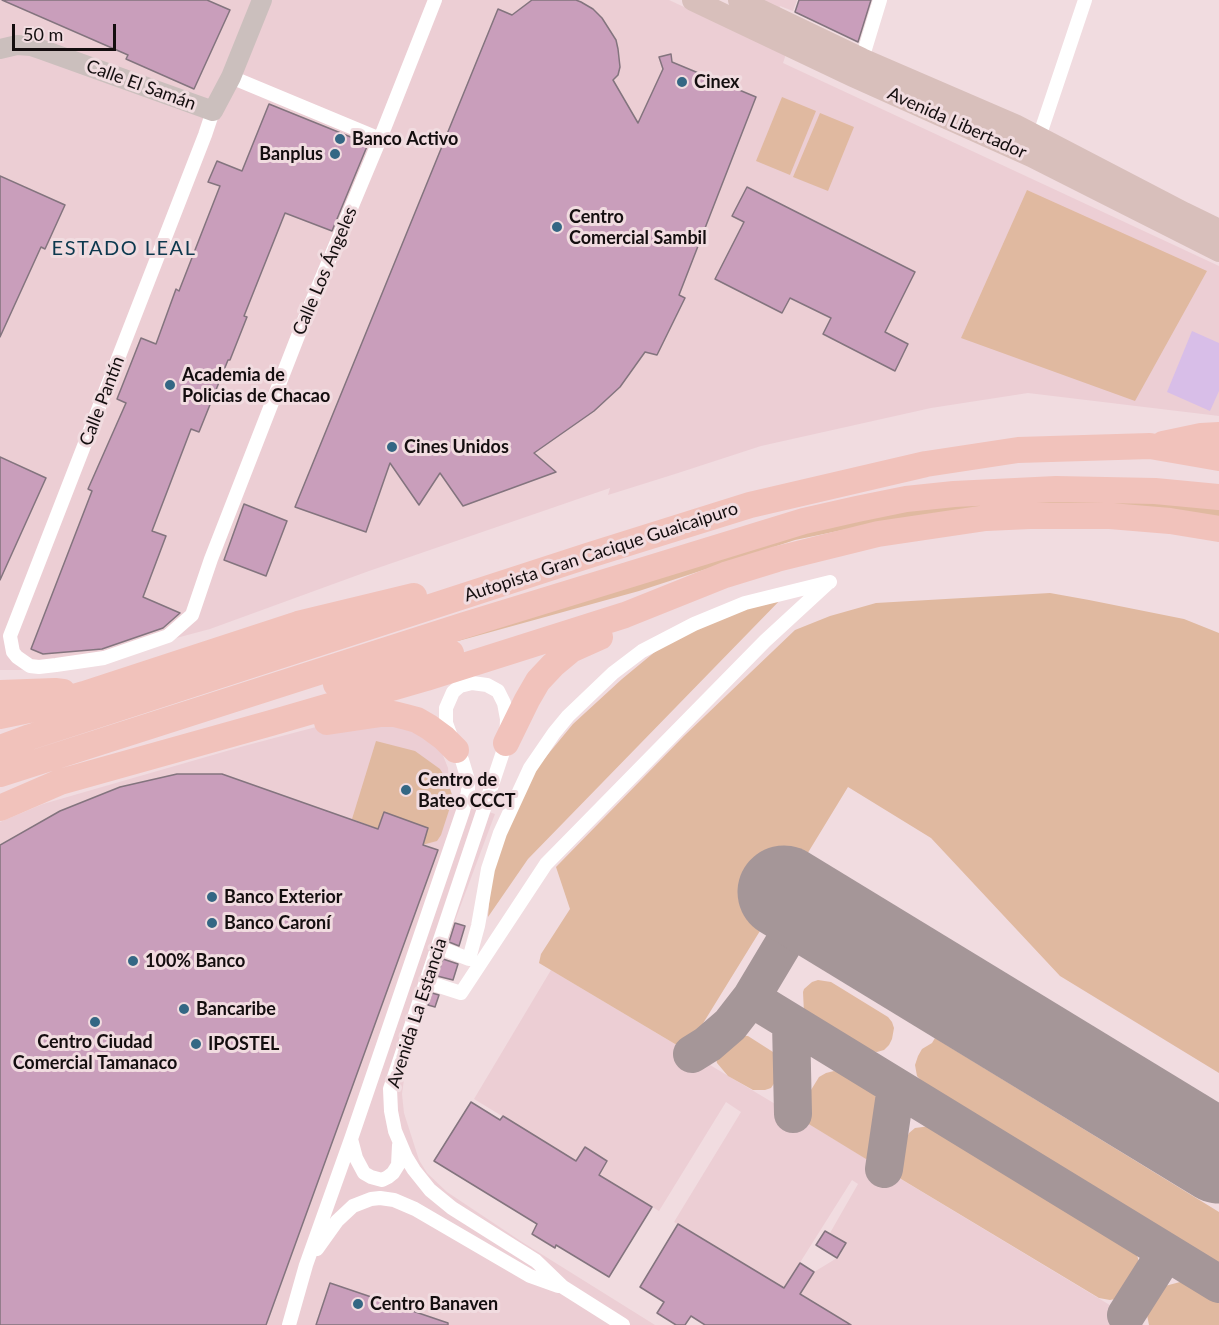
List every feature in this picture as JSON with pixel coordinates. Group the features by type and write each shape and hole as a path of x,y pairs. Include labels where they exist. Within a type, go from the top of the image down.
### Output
{"highway":[{"path":"1150,446 1201,436 1219,435"},
{"name":"Autopista Gran Cacique Guaicaipuro","path":"0,748 750,505 926,464 1018,450 1150,446 1219,458"},
{"name":"Autopista Gran Cacique Guaicaipuro","path":"0,774 465,625 794,524 906,499 954,494 1056,489 1155,490 1219,497"},
{"path":"0,808 60,782 426,678 616,618 725,575 777,559 878,534 986,519 1030,516 1110,516 1170,520 1219,529"},
{"path":"0,716 84,694 298,624 590,555"},
{"path":"251,695 298,694 624,602 663,599"},
{"path":"506,743 538,681 553,665 571,650 654,614 663,599"},
{"path":"0,693 55,691 84,694"},
{"path":"271,723 292,729 346,718 394,714 417,720 444,738 456,750"}],"main road":[{"name":"Calle Pantín","path":"213,111 231,77 262,0"},
{"name":"Avenida Libertador","path":"693,0 853,76 1036,146 1219,230"},
{"name":"Avenida Libertador","path":"738,0 862,59 1015,124 1036,146 1219,251"},
{"name":"Calle El Samán","path":"0,49 17,45 31,46 213,111"}],"street":[{"name":"Calle Los Ángeles","path":"168,636 192,615 211,559 297,340 435,0"},
{"path":"862,59 880,0"},
{"path":"1036,146 1085,0"},
{"path":"231,77 380,139"},
{"name":"Calle Pantín","path":"168,636 104,658 39,667 30,666 17,657 13,652 10,636 213,111"},
{"path":"427,982 461,993 546,864 765,641 830,582 746,603 694,624 642,651 613,673 568,716 530,768 500,833 488,869 478,926 469,959 438,947"},
{"name":"Avenida La Estancia","path":"289,1325 306,1265 463,811 468,792 468,780 446,723 446,708 453,692 460,686 472,683 487,685 498,691 504,703 507,719 506,743 390,1089 395,1131 414,1170 430,1190 452,1208 536,1261 563,1287 622,1325"},
{"path":"351,1139 356,1158 364,1173 371,1178 382,1180 388,1178 398,1165 400,1142"},
{"name":"Avenida La Estancia","path":"306,1265 346,1211 362,1202 380,1198 394,1200 415,1209 530,1276 563,1287"}],"shaded area":[{"path":"0,0 669,0 786,54 783,63 1219,266 1219,416 1028,393 931,408 761,446 608,495 610,488 369,571 210,629 109,656 63,665 0,670"},
{"path":"747,0 797,0 793,11 780,6 777,15"},
{"path":"782,97 816,111 790,175 756,161"},
{"path":"820,113 854,127 828,191 793,177"},
{"path":"1027,190 1207,271 1135,401 961,338"},
{"path":"1192,331 1219,343 1219,391 1210,411 1167,392"},
{"path":"1093,497 1219,508 1219,518 881,522 795,540 639,591 339,674 818,526 930,506"},
{"path":"787,593 528,859 488,917 492,866 535,770 573,724 662,646 691,629"},
{"path":"1050,593 1184,619 1219,633 1219,1073 1060,976 931,838 848,787 689,1045 680,1047 539,963 541,954 570,909 556,867 684,736 795,630 830,616 876,603"},
{"path":"335,722 412,724 442,753 448,768 451,800 495,814 407,1057 402,1094 404,1113 419,1160 427,1173 447,1192 655,1325 0,1325 0,822 43,804"},
{"name":"Centro de Bateo CCCT","path":"376,741 415,751 440,769 448,782 453,798 437,841 422,845 352,819"},
{"path":"551,970 1143,1325 850,1325 800,1294 814,1272 837,1258 846,1244 830,1233 858,1184 852,1180 784,1288 674,1222 741,1112 726,1102 659,1211 599,1175 607,1161 585,1147 576,1161 474,1099"},
{"path":"818,980 831,982 888,1017 894,1028 889,1045 877,1052 868,1051 804,1013 804,989"},
{"path":"737,1035 748,1036 773,1052 778,1058 777,1079 771,1088 753,1090 728,1076 717,1063 716,1048"},
{"path":"935,1038 1219,1212 1219,1265 925,1085 917,1076 915,1065 922,1049 932,1043"},
{"path":"834,1071 852,1076 865,1084 877,1099 878,1120 873,1153 869,1158 866,1159 807,1123 807,1105 811,1090 819,1077"},
{"path":"930,1126 942,1131 1134,1250 1138,1258 1138,1269 1127,1291 1120,1298 1110,1300 1099,1298 901,1179 897,1173 909,1133 915,1128"},
{"path":"1186,1282 1219,1302 1219,1325 1149,1325 1147,1315 1154,1299 1165,1286"}],"building":[{"path":"2,0 207,0 230,10 194,89 126,59 128,55"},
{"name":"Centro Comercial Sambil","path":"532,0 576,0 593,9 602,18 616,40 618,49 620,67 618,75 613,80 638,123 663,69 659,57 671,54 672,62 756,97 679,295 685,298 657,355 645,352 620,387 594,411 534,453 556,472 463,506 440,473 419,505 390,463 366,532 295,507 498,9 512,15"},
{"path":"799,0 871,0 858,42 795,12"},
{"path":"269,104 368,144 332,231 285,213 244,316 247,317 199,432 191,429 152,531 166,536 143,597 180,613 163,628 102,649 43,654 31,649 92,491 88,489 126,403 117,399 141,338 156,344 176,289 179,291 220,186 208,182 217,161 242,171"},
{"path":"0,176 65,205 45,249 41,247 0,337"},
{"path":"747,187 915,272 885,332 908,344 895,371 823,334 831,318 790,298 782,313 715,279 744,222 732,216"},
{"path":"0,457 46,478 0,580"},
{"path":"244,504 287,521 266,576 224,560"},
{"path":"177,774 222,774 378,829 384,812 428,828 423,845 438,850 266,1325 0,1325 0,845 60,811 120,787"},
{"path":"455,923 465,926 459,946 449,942"},
{"path":"443,959 458,964 453,980 437,976"},
{"path":"432,993 439,995 435,1007 428,1005"},
{"path":"471,1102 500,1120 503,1116 576,1161 585,1147 607,1161 599,1175 652,1207 609,1277 556,1245 555,1248 532,1234 537,1224 434,1161"},
{"path":"678,1224 784,1288 800,1263 814,1272 800,1294 851,1325 705,1325 691,1316 685,1325 676,1325 657,1313 664,1302 640,1287"},
{"path":"825,1231 846,1243 837,1258 816,1245"},
{"name":"Centro Banaven","path":"330,1283 448,1323 448,1325 316,1325"}],"taxiway":[{"path":"806,906 751,998 1219,1284"},
{"path":"692,1054 730,1025 751,998"},
{"path":"791,1023 793,1114"},
{"path":"884,1169 896,1087"},
{"path":"1126,1315 1166,1252"}],"runway":[{"path":"784,892 1219,1157"}],"place":[{"name":"Cinex","path":"682,82"},
{"name":"Banco Activo","path":"340,139"},
{"name":"Banplus","path":"335,154"},
{"name":"Centro Comercial Sambil","path":"557,227"},
{"name":"Academia de Policias de Chacao","path":"170,385"},
{"name":"Cines Unidos","path":"392,447"},
{"name":"Centro de Bateo CCCT","path":"406,790"},
{"name":"Banco Exterior","path":"212,897"},
{"name":"Banco Caroní","path":"212,923"},
{"name":"100% Banco","path":"133,961"},
{"name":"Bancaribe","path":"184,1009"},
{"name":"Centro Ciudad Comercial Tamanaco","path":"95,1022"},
{"name":"IPOSTEL","path":"196,1044"},
{"name":"Centro Banaven","path":"358,1304"}],"district":[{"name":"ESTADO LEAL","path":"124,249"}]}
